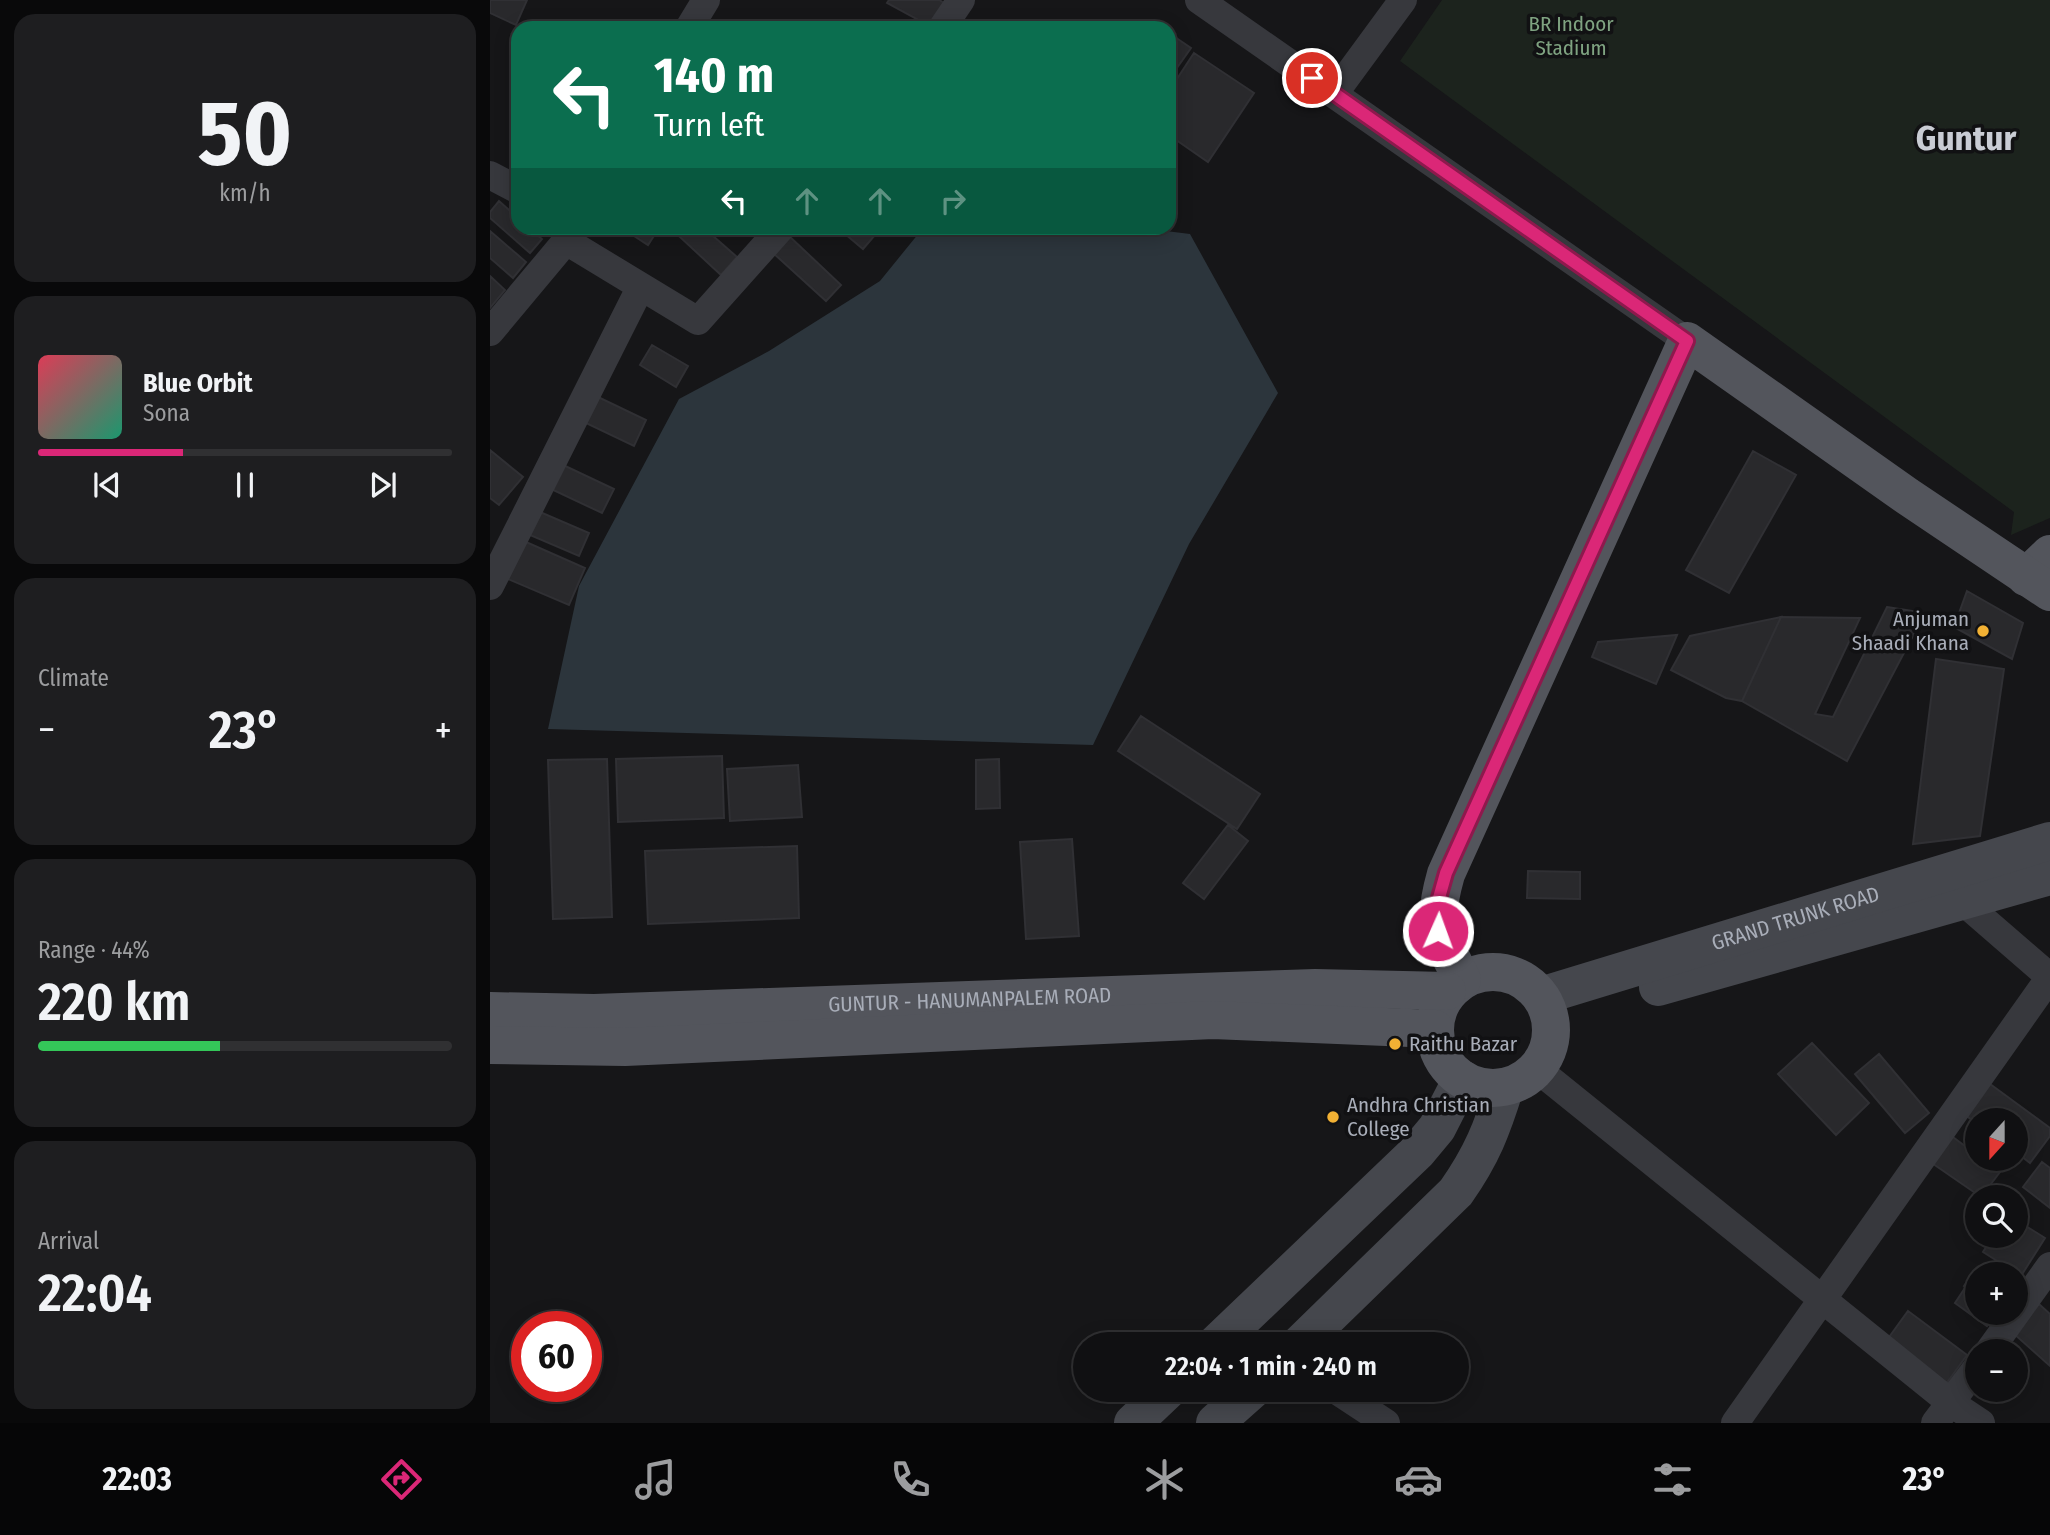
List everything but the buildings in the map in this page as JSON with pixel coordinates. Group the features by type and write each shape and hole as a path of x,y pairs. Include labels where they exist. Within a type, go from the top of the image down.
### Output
{"main road":[{"path":"1455,986 1438,931 1437,905 1446,873 1687,341 2042,574"},
{"name":"GRAND TRUNK ROAD","path":"1546,1007 2050,841"},
{"name":"GRAND TRUNK ROAD","path":"1546,1007 1825,939 2050,876"},
{"path":"1312,1332 1456,1192 1476,1164 1521,1078 1547,1054 1552,1037 1546,1007 1532,986 1516,976 1498,971 1479,973 1455,986 1438,1010 1435,1029 1438,1048 1447,1066 1462,1079 1476,1086 1492,1088 1521,1078"},
{"name":"GUNTUR - HANUMANPALEM ROAD","path":"490,1011 608,1013 1315,988 1455,986"},
{"name":"GUNTUR - HANUMANPALEM ROAD","path":"490,1045 625,1047 1213,1020 1435,1029"},
{"path":"1229,1332 1417,1152 1437,1128 1462,1079"},
{"path":"1133,1423 1155,1402"},
{"path":"1215,1423 1239,1402"}],"street":[{"path":"694,21 706,0"},
{"path":"947,21 961,0"},
{"path":"1199,0 1687,341"},
{"path":"1334,94 1403,0"},
{"path":"490,175 511,186"},
{"path":"490,332 569,235"},
{"path":"571,235 640,288 698,321 775,235"},
{"path":"490,586 640,288"},
{"path":"1735,1423 2050,977 1961,900"},
{"path":"1521,1078 1823,1299 1943,1413 1981,1423"},
{"path":"1998,1339 2050,1266"},
{"path":"1943,1413 1965,1383"},
{"path":"1354,1402 1386,1423"}],"green space":[{"name":"BR Indoor Stadium","path":"1442,0 2050,0 2050,518 2011,535 2014,512 1400,61"}],"shaded area":[{"path":"1190,234 1278,393 1189,544 1093,745 548,729 579,586 679,399 769,351 880,281 917,235"}],"place":[{"name":"Anjuman Shaadi Khana","path":"1983,631"},
{"name":"Raithu Bazar","path":"1395,1044"},
{"name":"Andhra Christian College","path":"1333,1117"}],"district":[{"name":"Guntur","path":"1966,138"}],"route":[{"path":"1312,78 1687,341 1446,873 1437,905 1438,931"}]}
